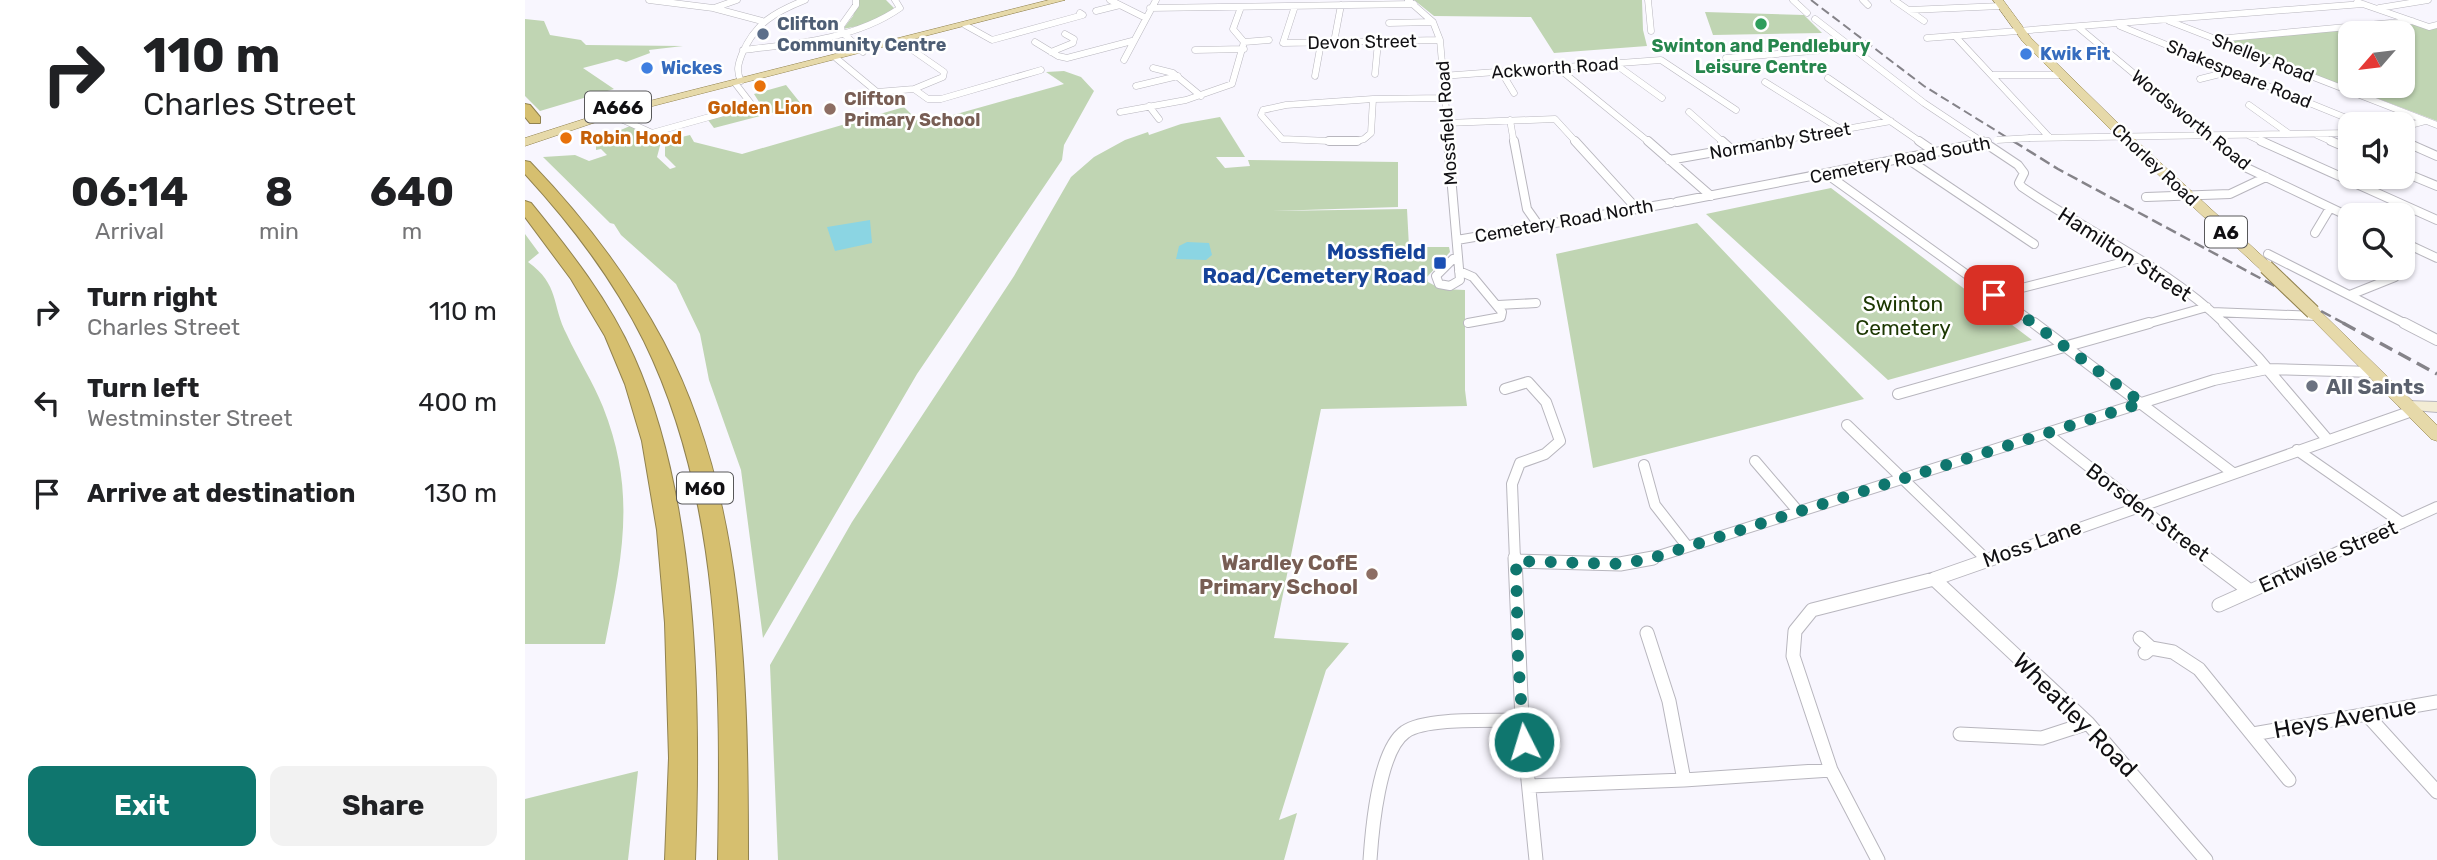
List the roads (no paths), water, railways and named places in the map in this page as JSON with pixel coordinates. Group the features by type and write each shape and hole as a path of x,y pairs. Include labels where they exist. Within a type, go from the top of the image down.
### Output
{"highway":[{"path":"525,108 533,134"},
{"name":"M60","path":"525,165 579,227 617,277 664,363 694,441 708,500 726,619 734,755 733,860"},
{"name":"M60","path":"525,206 593,296 624,356 655,453 670,536 683,675 684,750 680,860"}],"main road":[{"name":"A666","path":"533,134 1060,0"},
{"name":"Chorley Road","path":"1999,3 2019,32 2062,75 2187,196 2267,261 2315,314 2410,409"},
{"name":"A666","path":"533,134 572,120 643,101 714,88"},
{"name":"A6","path":"2410,409 2437,435"}],"street":[{"path":"649,0 713,8 762,21"},
{"path":"713,8 737,0"},
{"path":"610,114 652,133 752,105 738,82 736,73 751,31 762,21 804,0"},
{"path":"856,0 856,5 841,26 842,32 863,51"},
{"path":"744,50 792,44 891,17 900,8 895,0"},
{"path":"1110,0 1146,18"},
{"path":"1123,60 1156,0"},
{"path":"1279,0 1292,6"},
{"path":"1348,0 1355,5"},
{"path":"1377,0 1394,14 1398,23"},
{"path":"1648,0 1651,31"},
{"path":"1793,0 1807,13"},
{"path":"1894,0 1924,21"},
{"path":"1937,0 1947,7"},
{"path":"2351,0 2412,21"},
{"path":"2377,9 2428,0"},
{"path":"1194,8 1213,1"},
{"path":"1150,8 1384,5 1411,2"},
{"name":"Mossfield Road","path":"1411,2 1433,22 1440,40 1459,271"},
{"path":"1909,10 1999,3"},
{"path":"1927,38 2363,4"},
{"path":"1096,11 1120,5"},
{"path":"1334,42 1341,5"},
{"name":"Devon Street","path":"1292,6 1283,43 1440,40"},
{"path":"1241,7 1233,29 1244,46"},
{"path":"1937,8 1949,17"},
{"path":"965,25 992,40 1083,15 1080,13"},
{"path":"1815,19 1983,143"},
{"name":"Shelley Road","path":"2169,21 2437,125"},
{"path":"1389,23 1433,22"},
{"path":"2415,22 2429,27 2437,25"},
{"name":"Shakespeare Road","path":"2117,25 2338,115"},
{"name":"Wordsworth Road","path":"2078,27 2247,167 2338,212"},
{"path":"2215,39 2338,28"},
{"path":"1052,52 1073,43 1074,39 1063,35 1073,32"},
{"path":"1955,36 2049,137"},
{"path":"1195,50 1244,46 1269,40"},
{"path":"1027,46 1036,43 1062,57 1075,58 1132,41"},
{"path":"836,58 877,92 914,89 945,74 901,42"},
{"path":"1375,74 1378,42"},
{"path":"1315,76 1321,43"},
{"path":"1120,112 1201,96 1232,84 1244,46"},
{"path":"1726,58 1851,48"},
{"name":"Ackworth Road","path":"1442,76 1664,60 1736,110"},
{"path":"1615,64 1663,98"},
{"path":"1153,68 1165,67 1201,96"},
{"path":"1559,68 1612,109 1711,196"},
{"path":"914,89 928,99 941,99 1041,70"},
{"path":"2200,79 2232,71"},
{"path":"1502,73 1514,93"},
{"path":"1993,75 2062,75"},
{"path":"1137,86 1178,76"},
{"path":"1828,78 1935,152"},
{"path":"1765,82 1842,130"},
{"path":"1373,99 1371,133 1364,139 1353,142 1282,139 1261,115 1263,110 1272,107 1373,99 1444,98"},
{"path":"2249,105 2288,133"},
{"path":"1149,106 1159,119"},
{"path":"1689,112 1731,149"},
{"path":"1446,123 1549,118 1559,122 1637,209"},
{"path":"1510,120 1527,209 1539,226"},
{"name":"Normanby Street","path":"1669,160 1891,121"},
{"path":"2415,124 2425,121"},
{"path":"2313,133 2338,144"},
{"name":"Cemetery Road South","path":"1674,203 1997,140 2338,133"},
{"path":"2245,134 2437,220"},
{"name":"Hamilton Street","path":"1983,143 2024,170 2019,183 2022,187 2136,259 2209,310 2267,369 2327,439"},
{"path":"2415,146 2437,156"},
{"path":"1906,158 2034,244"},
{"path":"1828,175 2067,347 2233,474"},
{"path":"2146,197 2235,193 2266,177"},
{"path":"2415,177 2437,186"},
{"name":"Cemetery Road North","path":"1457,240 1674,203"},
{"path":"2315,233 2330,208"},
{"path":"2415,248 2437,258"},
{"path":"1458,258 1436,279 1443,285 1455,284 1460,280 1459,271 1473,277 1502,312 1501,317 1468,323"},
{"path":"1994,295 2136,259"},
{"path":"2267,261 2350,295 2437,340"},
{"path":"2350,295 2388,280"},
{"path":"1498,305 1536,303"},
{"path":"1905,395 1987,367 2209,310 2315,314"},
{"path":"2425,333 2437,330"},
{"path":"1516,561 1620,564 1649,559 2214,380 2267,369 2373,372"},
{"path":"1505,389 1528,382 1546,402 1560,440 1545,454 1520,463 1512,484 1522,720 1536,860"},
{"path":"2410,409 2437,407"},
{"name":"Moss Lane","path":"1878,860 1831,770 1793,656 1795,631 1812,610 1934,579 2410,409"},
{"path":"1847,425 1986,559"},
{"name":"Borsden Street","path":"2046,433 2250,591"},
{"path":"2297,450 2402,523"},
{"path":"1755,461 1797,510"},
{"path":"1644,465 1655,505 1687,546"},
{"name":"Entwisle Street","path":"2218,605 2437,507"},
{"name":"Wheatley Road","path":"1934,579 2088,723 2206,860"},
{"path":"1647,633 1669,701 1685,780"},
{"path":"2145,646 2172,652 2199,669 2289,780"},
{"name":"Heys Avenue","path":"2253,734 2437,702"},
{"path":"2368,716 2437,792"},
{"path":"1370,860 1371,830 1391,750 1403,732 1422,725 1522,720"},
{"path":"1960,734 2042,738 2088,723"},
{"path":"1529,786 1685,780 1831,770"}],"water":[{"path":"870,220 872,243 835,251 827,227"},
{"path":"1187,242 1209,243 1212,255 1206,260 1176,259 1179,246"}],"railway":[{"path":"1811,0 1924,86 2016,143"},
{"path":"2013,141 2058,169 2347,325"},
{"path":"2343,323 2437,374"}],"place":[{"name":"Swinton and Pendlebury Leisure Centre","path":"1761,24"},
{"name":"Clifton Community Centre","path":"763,34"},
{"name":"Kwik Fit","path":"2026,54"},
{"name":"Wickes","path":"647,68"},
{"name":"Golden Lion","path":"760,86"},
{"name":"Clifton Primary School","path":"830,109"},
{"name":"Robin Hood","path":"566,138"},
{"name":"Mossfield Road/Cemetery Road","path":"1440,263"},
{"name":"All Saints","path":"2312,386"},
{"name":"Wardley CofE Primary School","path":"1372,574"}],"park label":[{"name":"Swinton Cemetery","path":"1903,315"}]}
